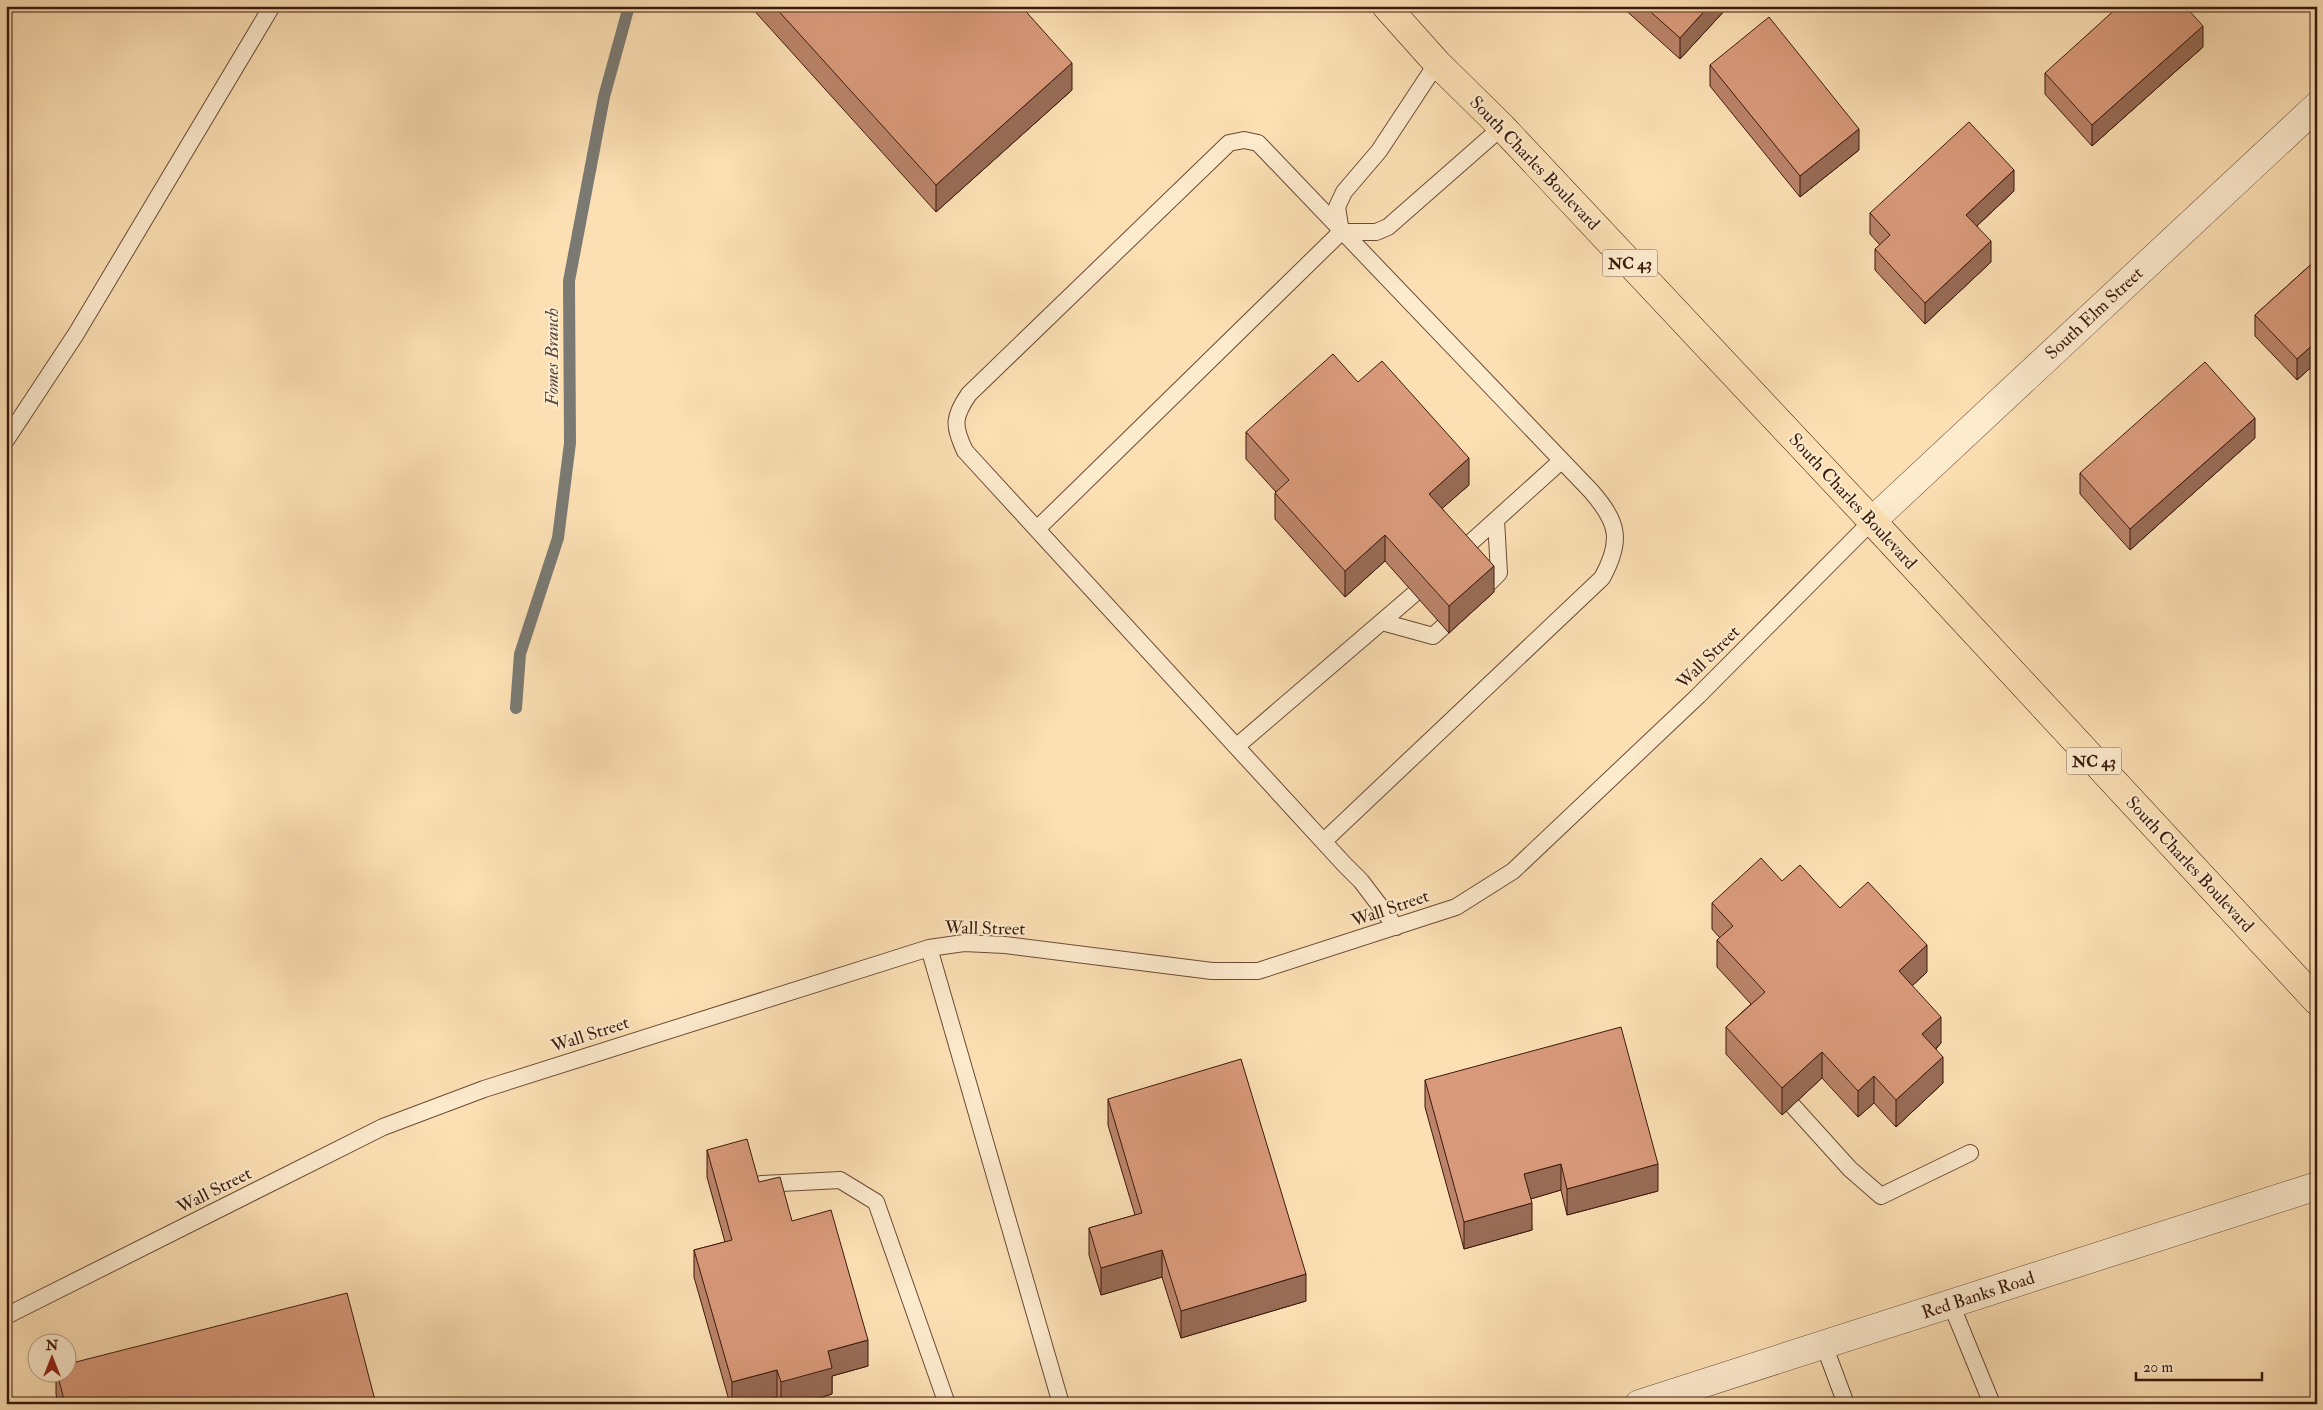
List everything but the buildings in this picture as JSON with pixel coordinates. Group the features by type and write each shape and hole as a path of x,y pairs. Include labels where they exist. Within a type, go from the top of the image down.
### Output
{"main road":[{"name":"South Charles Boulevard","path":"1386,6 1437,63 1502,127 1872,521 2317,1001"}],"street":[{"name":"South Elm Street","path":"1872,521 2317,106"},
{"name":"Red Banks Road","path":"1639,1404 2317,1186"}],"lane":[{"path":"6,440 76,334 272,6"},
{"path":"1341,232 1337,207 1344,192 1379,151 1437,63"},
{"path":"1037,529 1341,232 1376,232 1388,227 1502,127"},
{"path":"1324,841 1602,578 1613,559 1616,532 1608,510 1258,143 1244,140 1229,143 969,394 959,408 956,431 965,451 1237,746 1324,841 1361,881 1396,926"},
{"path":"1458,554 1561,461"},
{"path":"1487,585 1499,573 1496,520"},
{"name":"Wall Street","path":"6,1316 383,1127 484,1089 929,948 964,943 1005,945 1212,971 1258,971 1456,907 1513,871 1698,696 1872,521"},
{"path":"1237,746 1414,594"},
{"path":"1382,622 1433,636 1444,626"},
{"path":"929,948 1061,1404"},
{"path":"1793,1106 1850,1168 1881,1196 1970,1153"},
{"path":"752,1184 840,1180 876,1202 947,1404"},
{"path":"1951,1304 1992,1404"},
{"path":"1824,1345 1846,1404"}],"waterway":[{"name":"Fomes Branch","path":"516,708 520,654 558,538 570,443 569,281 604,97 629,6"}]}
